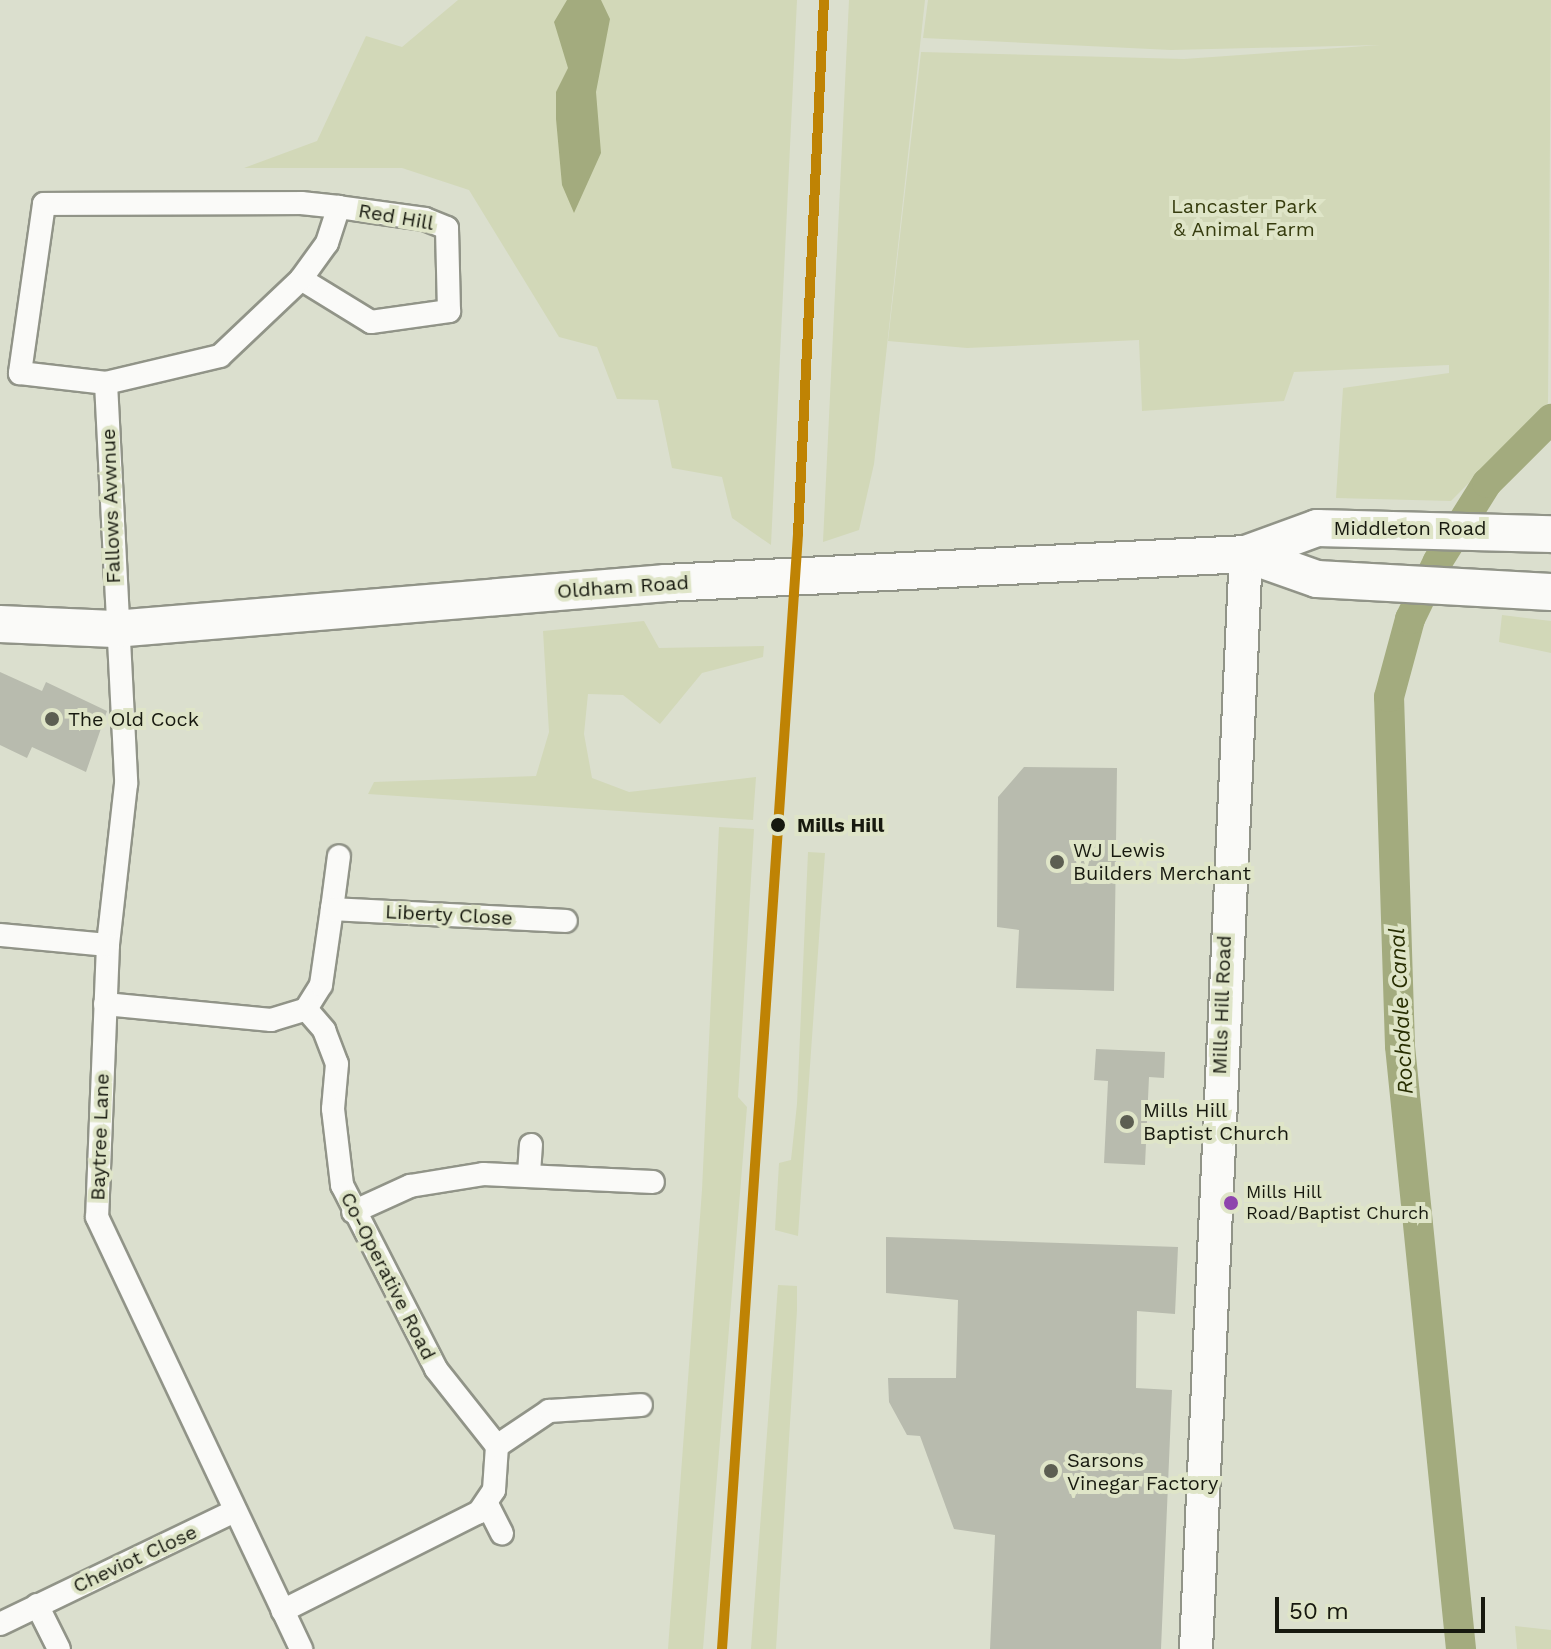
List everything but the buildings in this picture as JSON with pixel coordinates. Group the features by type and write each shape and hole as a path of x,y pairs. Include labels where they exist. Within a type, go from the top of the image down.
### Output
{"main road":[{"name":"Middleton Road","path":"1246,554 1317,528 1542,532"},
{"name":"Oldham Road","path":"0,624 114,629 666,583 1246,554"},
{"path":"1246,554 1317,579 1397,581 1551,592"}],"street":[{"path":"44,204 339,207 327,243 301,279 220,356 106,383 20,373 44,204"},
{"name":"Red Hill","path":"301,279 371,322 449,311 447,228 339,207"},
{"name":"Fallows Avwnue","path":"106,383 114,629"},
{"name":"Mills Hill Road","path":"1196,1649 1246,554"},
{"name":"Baytree Lane","path":"114,629 126,784 108,945 97,1217 233,1512 301,1649"},
{"path":"105,1004 271,1020 306,1009 321,985 339,856"},
{"name":"Liberty Close","path":"332,909 566,921"},
{"path":"0,935 108,945"},
{"name":"Co-Operative Road","path":"306,1009 324,1030 337,1064 333,1109 342,1185 353,1212 436,1369 497,1446"},
{"path":"529,1173 531,1145"},
{"path":"353,1212 410,1186 529,1173 653,1182"},
{"path":"502,1533 487,1504 497,1446 549,1411 641,1405"},
{"path":"282,1611 487,1504"},
{"name":"Cheviot Close","path":"0,1624 233,1512"},
{"path":"37,1605 59,1649"}],"green space":[{"path":"458,0 797,0 771,545 732,518 722,477 672,468 658,400 617,399 597,347 559,337 469,190 402,168 244,168 317,141 366,36 402,47"},
{"path":"849,0 925,0 874,464 859,530 823,542"},
{"name":"Lancaster Park & Animal Farm","path":"928,0 1551,0 1548,403 1451,501 1336,498 1343,388 1449,373 1449,365 1294,372 1284,401 1142,411 1139,340 967,348 888,341 921,52 1184,59 1380,45 1171,50 923,38"},
{"path":"1502,615 1551,621 1551,653 1499,642"},
{"path":"644,621 659,648 764,646 763,657 702,673 660,724 623,695 588,694 584,734 592,778 629,792 756,777 753,820 368,794 374,782 536,776 549,732 543,631"},
{"path":"719,827 754,829 738,1097 747,1107 703,1649 668,1649 702,1190"},
{"path":"808,852 825,853 798,1236 775,1230 779,1163 791,1160 797,1104"},
{"path":"778,1285 797,1286 797,1310 776,1649 751,1649"},
{"path":"1515,1626 1551,1630 1551,1649 1517,1649"}],"shaded area":[{"path":"567,0 601,0 610,19 596,92 601,153 574,213 562,185 556,119 556,92 568,68 554,22"}],"waterway":[{"name":"Rochdale Canal","path":"1461,1649 1400,1046 1389,697 1410,619 1438,561 1487,483 1551,419"}],"transit line":[{"path":"722,1649 798,534 824,0"}],"place":[{"name":"The Old Cock","path":"52,719"},
{"name":"Mills Hill","path":"778,825"},
{"name":"WJ Lewis Builders Merchant","path":"1057,862"},
{"name":"Mills Hill Baptist Church","path":"1127,1122"},
{"name":"Mills Hill Road/Baptist Church","path":"1231,1203"},
{"name":"Sarsons Vinegar Factory","path":"1051,1471"}]}
